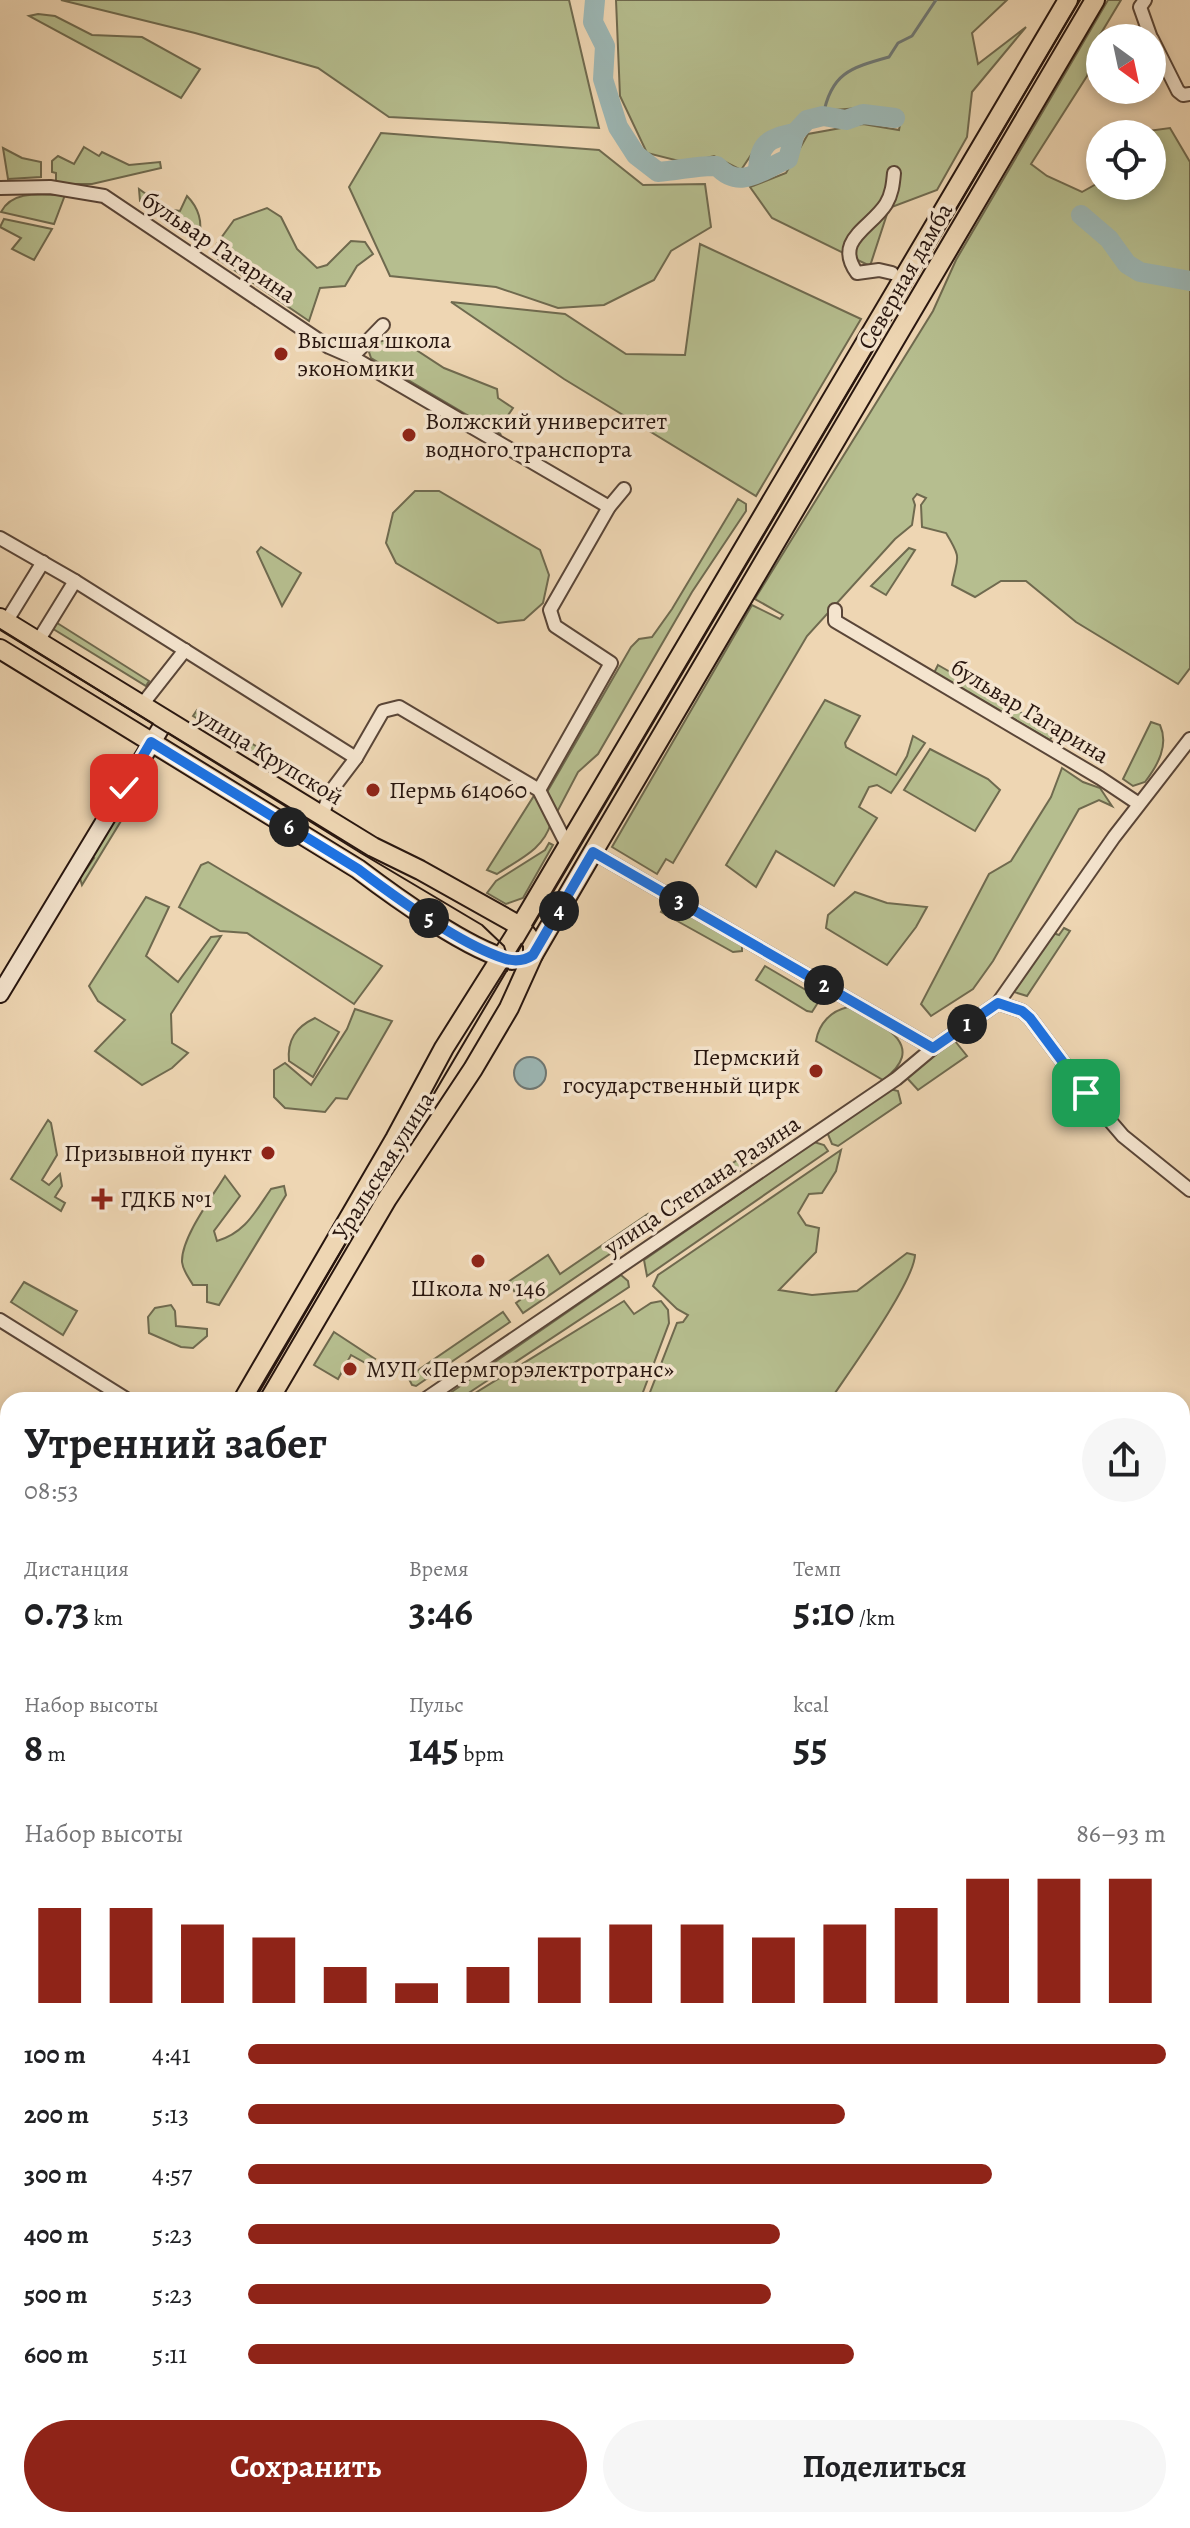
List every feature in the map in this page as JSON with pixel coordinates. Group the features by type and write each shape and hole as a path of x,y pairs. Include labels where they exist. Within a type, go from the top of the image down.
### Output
{"main road":[{"name":"Северная дамба","path":"733,562 1068,0"},
{"name":"Северная дамба","path":"756,576 1095,0"},
{"name":"Уральская улица","path":"248,1392 395,1139 444,1048 568,847 733,562"},
{"name":"Уральская улица","path":"274,1392 387,1199 473,1069 509,1008 533,955 756,576"},
{"name":"улица Крупской","path":"3,620 373,847 520,926"},
{"name":"улица Крупской","path":"0,649 358,869 386,891 457,935 501,958"},
{"path":"501,958 518,961 533,955 533,943 520,926"}],"street":[{"path":"1142,4 1148,24"},
{"path":"1166,63 1184,93"},
{"path":"892,273 879,270 857,273 849,263 848,249 857,234 884,206 892,190 894,173"},
{"name":"бульвар Гагарина","path":"0,188 50,187 104,196 329,347 352,357 609,507"},
{"path":"352,357 383,325"},
{"path":"539,790 611,663 555,626 550,610 609,507 624,489"},
{"path":"0,538 75,581 356,758"},
{"path":"3,620 43,562"},
{"path":"38,641 75,581"},
{"name":"бульвар Гагарина","path":"835,610 835,621 1139,804"},
{"path":"141,706 185,650"},
{"path":"322,816 331,791 356,758 383,711 399,707 539,790 568,847"},
{"path":"0,994 165,721"},
{"path":"1139,804 1190,739"},
{"name":"улица Степана Разина","path":"436,1392 896,1079 933,1048 998,1003 1139,804"},
{"path":"593,852 933,1048"},
{"path":"998,1003 1022,1011 1030,1018 1086,1093 1123,1136 1190,1190"},
{"path":"0,1320 115,1392"}],"green space":[{"path":"61,0 569,0 599,128 389,117 318,68"},
{"path":"616,0 1007,0 972,33 978,64 1026,27 972,92 967,137 937,190 889,208 870,266 772,218 750,187 786,173 808,134 863,124 899,130 902,113 871,107 822,111 803,116 785,130 771,134 757,146 741,170 714,156 687,163 647,153 620,96"},
{"path":"1108,0 1121,0 1107,24 1094,24"},
{"path":"29,16 55,16 92,35 142,37 200,69 181,98"},
{"path":"1086,38 1086,78 1031,164 1047,176 1082,192 1086,190 1086,200 1166,200 1166,129 1170,128 1190,162 1190,668 1178,684 1076,622 1026,581 1001,581 975,597 952,585 957,559 955,549 946,533 922,527 921,505 926,498 917,494 913,499 912,525 895,539 807,636 673,863 666,859 657,874 612,847 752,605 780,619 783,615 755,599 933,311 956,260"},
{"path":"381,133 599,150 643,185 705,184 711,227 671,251 654,280 604,305 558,308 496,287 390,276 349,187"},
{"path":"84,147 99,156 102,152 129,165 160,162 161,168 92,184 56,184 52,161 58,156 74,164"},
{"path":"3,148 22,158 41,162 41,177 8,179"},
{"path":"139,189 167,209 180,211 187,196 199,216 198,238 140,201"},
{"path":"65,195 54,224 1,212 6,205 21,197"},
{"path":"267,208 281,217 297,249 317,268 327,265 351,241 365,242 373,254 357,266 345,286 320,288 309,321 218,259 216,245 234,220"},
{"path":"4,219 52,229 34,260 12,249 21,238 0,227"},
{"path":"700,244 861,319 756,496 564,379 451,302 565,314 626,354 685,355"},
{"path":"388,340 407,344 444,368 497,389 498,398 513,408 498,430 501,435 371,358 369,352 377,342"},
{"path":"415,491 439,491 540,550 549,575 543,603 524,620 498,623 396,563 386,543 393,513"},
{"path":"738,499 746,504 746,511 692,592 598,754 578,772 555,816 546,794 631,647 639,639 652,637"},
{"path":"261,547 301,573 282,606 257,552"},
{"path":"909,548 915,550 886,595 871,586"},
{"path":"54,621 149,681 146,686 50,627"},
{"path":"938,665 1055,732 1050,740 934,673"},
{"path":"825,700 860,716 845,743 846,747 896,775 907,756 913,736 925,743 891,793 877,785 869,787 859,807 877,818 834,886 776,851 756,887 726,865"},
{"path":"197,710 323,787 319,793 193,716"},
{"path":"1151,722 1160,725 1163,740 1161,755 1145,782 1133,786 1123,779"},
{"path":"930,749 988,779 1000,790 975,831 904,790"},
{"path":"1062,768 1083,782 1100,788 1112,806 1099,800 1079,809 993,961 973,989 931,1016 921,1004 989,874 1011,861 1051,797"},
{"path":"142,770 149,775 82,885 81,870 85,871 94,858 90,855"},
{"path":"537,791 551,823 542,840 529,853 497,874 487,870"},
{"path":"549,843 553,845 523,898 506,904 487,893 496,881 545,850"},
{"path":"208,862 382,966 354,1004 247,933 220,931 179,907 201,865"},
{"path":"855,892 887,903 927,907 887,965 826,928 828,915"},
{"path":"146,897 169,907 146,956 178,982 211,937 221,936 171,1014 172,1043 188,1053 172,1068 142,1085 95,1051 125,1020 98,1001 89,986"},
{"path":"667,902 738,942 742,951 733,952 661,912"},
{"path":"1064,928 1070,931 1027,996 1014,992 1050,932 1059,935"},
{"path":"765,966 816,996 819,1001 812,1012 756,980"},
{"path":"848,1007 885,1027 901,1045 902,1056 897,1067 883,1080 816,1041 827,1019 836,1011"},
{"path":"355,1009 392,1021 347,1099 336,1098 325,1112 285,1108 274,1097 274,1070 285,1063 311,1085 347,1029"},
{"path":"315,1018 339,1032 313,1077 289,1061 289,1053 294,1035"},
{"path":"955,1041 967,1056 918,1090 907,1074"},
{"path":"890,1089 898,1091 901,1103 838,1146 832,1144 827,1132"},
{"path":"48,1120 57,1155 42,1180 49,1185 60,1174 62,1186 55,1197 65,1203 61,1211 11,1179"},
{"path":"792,1124 797,1133 681,1210 675,1201"},
{"path":"814,1142 824,1145 828,1151 647,1276 644,1260"},
{"path":"841,1150 836,1171 822,1193 809,1194 798,1213 806,1225 819,1228 816,1252 779,1290 812,1295 857,1291 907,1253 915,1255 904,1285 836,1392 650,1392 677,1323 683,1322 688,1315 653,1286 658,1275"},
{"path":"225,1176 240,1196 214,1231 217,1241 242,1227 271,1189 284,1186 286,1195 219,1305 207,1302 207,1285 193,1285 182,1262 186,1241"},
{"path":"648,1214 654,1224 523,1313 516,1303 520,1300 508,1282 548,1255 560,1274"},
{"path":"621,1275 628,1281 629,1287 470,1392 452,1392"},
{"path":"24,1282 77,1311 63,1335 11,1302"},
{"path":"624,1301 634,1314 651,1303 661,1301 668,1310 669,1323 643,1392 477,1392"},
{"path":"171,1305 175,1311 176,1326 207,1329 207,1336 193,1348 181,1347 149,1333 148,1317 155,1308"},
{"path":"503,1312 510,1322 416,1386 412,1385 408,1377"},
{"path":"334,1332 375,1359 369,1365 351,1355 338,1379 314,1365"}],"water":[{"path":"530,1057 541,1062 546,1073 541,1084 530,1089 519,1084 514,1073 519,1062"}],"waterway":[{"path":"595,0 593,22 605,46 603,79 618,127 636,155 658,172 717,166 734,177 751,176 788,159 795,133 807,120 823,116 846,120 863,114 895,118"},
{"path":"823,116 837,81 853,69 889,57 898,43 912,36 936,0"},
{"path":"758,171 767,143 795,133"},
{"path":"1081,215 1109,239 1127,264 1140,272 1190,281"}],"tram line":[{"path":"258,1392 1080,0"},
{"path":"0,629 482,925 504,946 508,958 507,971"}],"place":[{"name":"Высшая школа экономики","path":"281,354"},
{"name":"Волжский университет водного транспорта","path":"409,435"},
{"name":"Пермь 614060","path":"373,790"},
{"name":"Пермский государственный цирк","path":"816,1071"},
{"name":"Призывной пункт","path":"268,1153"},
{"name":"ГДКБ №1","path":"102,1199"},
{"name":"Школа № 146","path":"478,1261"},
{"name":"МУП «Пермгорэлектротранс»","path":"350,1369"}],"route":[{"path":"124,788 151,742 358,869 386,891 457,935 501,958 515,961 533,955 593,852 933,1048 998,1003 1022,1011 1086,1093"}]}
